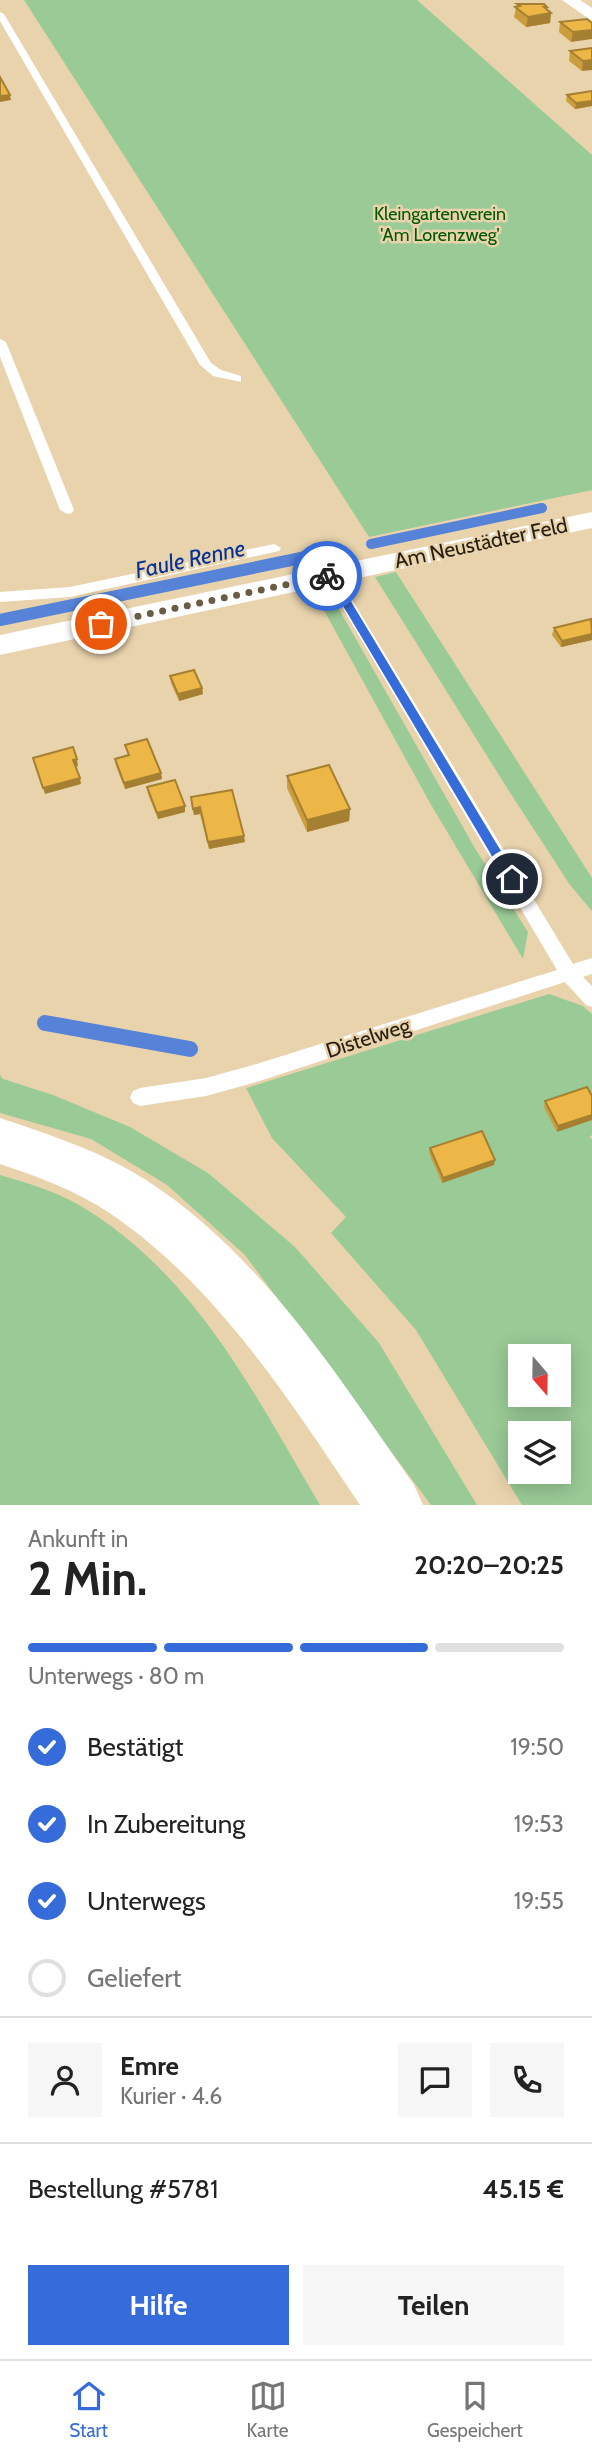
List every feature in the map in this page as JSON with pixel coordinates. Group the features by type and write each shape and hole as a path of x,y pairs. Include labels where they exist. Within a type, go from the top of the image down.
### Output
{"highway":[{"path":"0,1141 29,1148 75,1165 124,1193 185,1239 257,1313 293,1358 394,1505"}],"street":[{"path":"570,0 592,16"},
{"name":"Am Neustädter Feld","path":"0,645 592,520"}],"lane":[{"path":"0,15 206,365 217,373 237,379"},
{"path":"2,352 68,510"},
{"path":"0,597 70,592 274,548"},
{"path":"330,575 569,974 592,999"},
{"name":"Distelweg","path":"140,1097 206,1087 253,1074 592,966"}],"green space":[{"name":"Kleingartenverein 'Am Lorenzweg'","path":"24,0 417,0 592,155 592,490 369,537"},
{"path":"396,572 592,878 592,911 570,885 375,577"},
{"path":"314,587 332,597 476,850 528,932 523,959 430,803 315,594"},
{"path":"549,994 583,1006 592,1014 592,1135 589,1137 592,1139 592,1505 522,1505 509,1484 571,1484 571,1421 508,1421 508,1482 416,1330 331,1233 346,1217 272,1138 246,1088"},
{"path":"0,1075 3,1079 53,1095 130,1127 208,1173 295,1247 379,1343 477,1505 431,1505 245,1255 167,1185 91,1139 0,1113"},
{"path":"0,1175 51,1191 79,1205 120,1233 156,1265 189,1301 218,1339 271,1421 320,1505 0,1505"}],"building":[{"path":"517,4 544,4 551,13 528,17 515,7 520,6"},
{"path":"587,19 592,23 592,30 573,32 560,22"},
{"path":"592,48 592,60 583,61 570,51"},
{"path":"0,77 10,95 0,96"},
{"path":"592,91 592,101 576,103 567,95"},
{"path":"591,619 592,634 562,641 554,628"},
{"path":"194,670 202,688 178,694 170,676"},
{"path":"147,739 161,773 124,783 115,759 129,755 125,745"},
{"path":"73,747 77,759 73,760 80,778 43,788 33,758"},
{"path":"329,765 350,809 307,820 287,776"},
{"path":"175,780 185,806 157,813 147,787"},
{"path":"232,790 244,836 208,842 200,807 193,809 191,797"},
{"path":"587,1087 592,1096 592,1115 558,1126 545,1101"},
{"path":"482,1131 495,1160 443,1178 430,1148"}],"waterway":[{"name":"Faule Renne","path":"371,544 542,508"},
{"name":"Faule Renne","path":"0,620 306,557"},
{"path":"45,1023 190,1049"}],"way so far":[{"path":"101,624 327,576"}],"route":[{"path":"327,576 330,575 512,879"}]}
